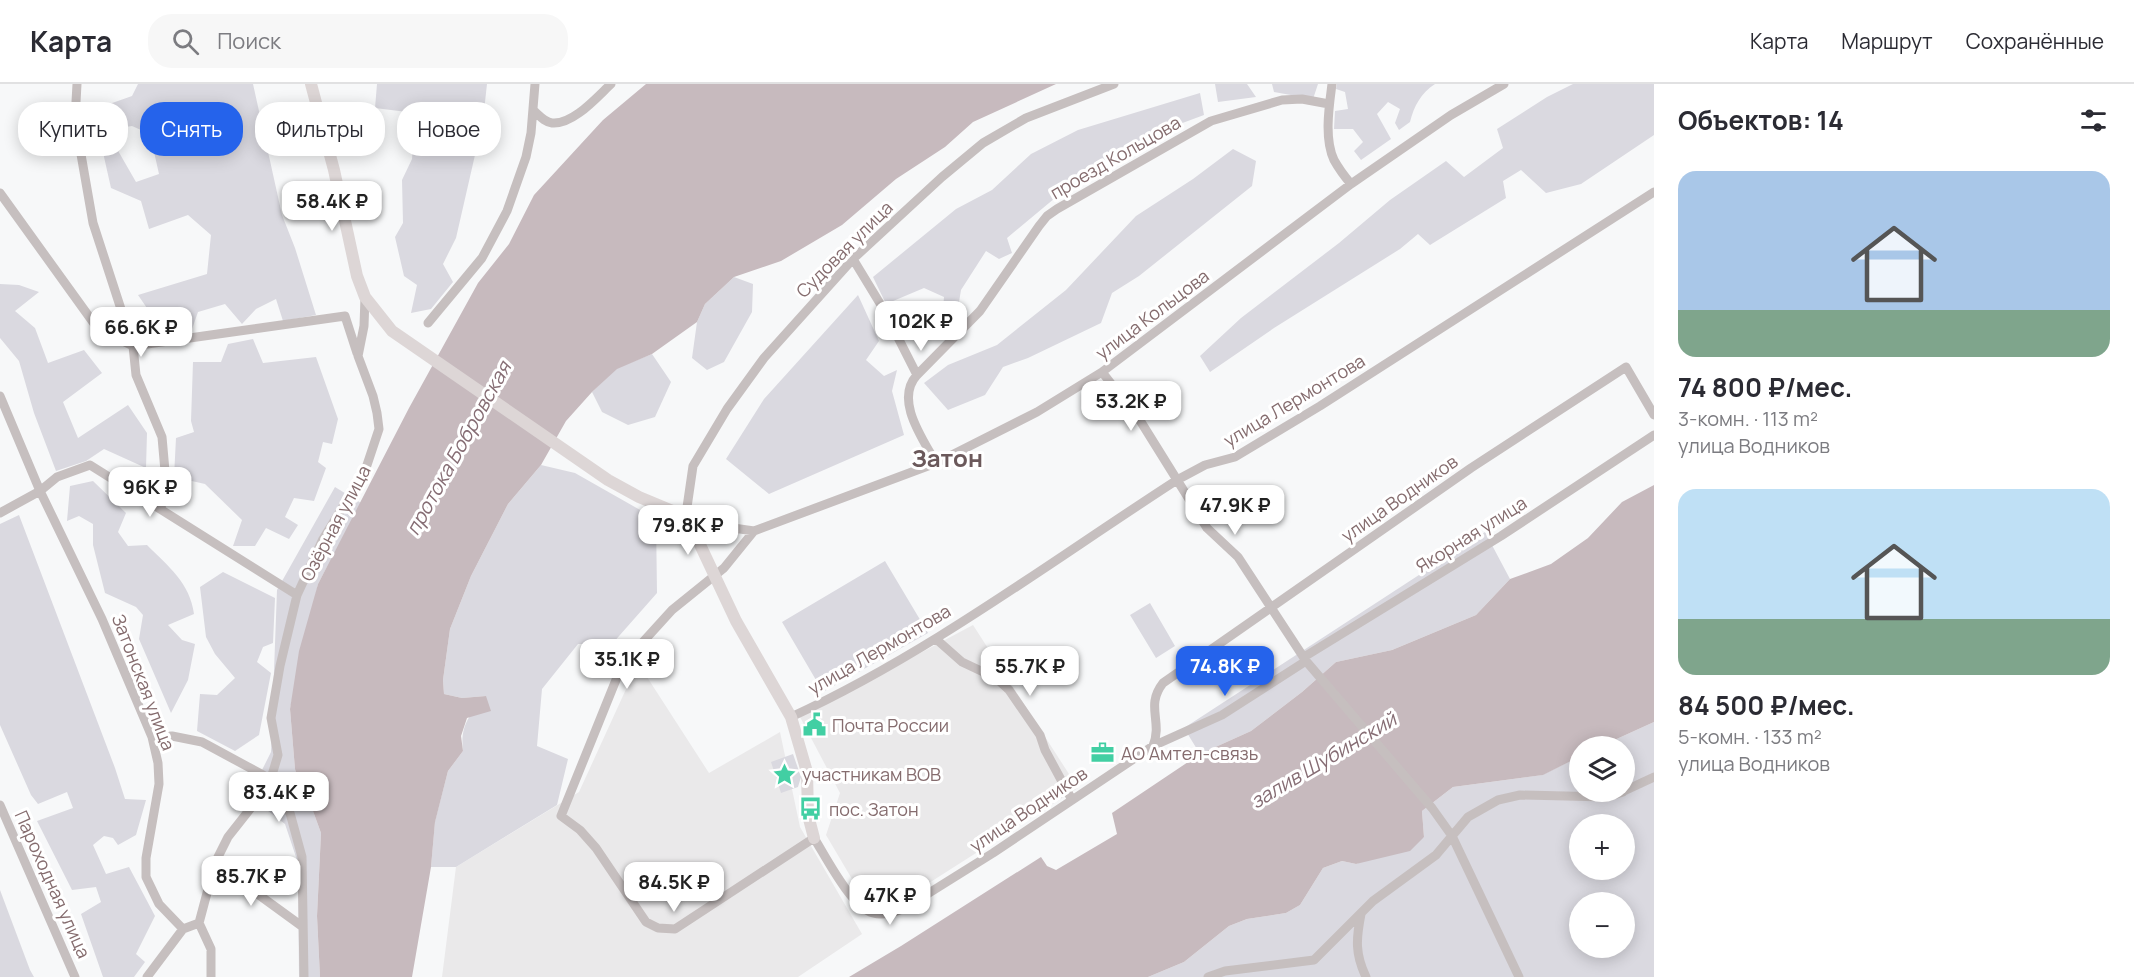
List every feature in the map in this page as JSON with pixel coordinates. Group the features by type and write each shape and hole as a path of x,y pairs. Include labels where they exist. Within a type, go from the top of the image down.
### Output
{"street":[{"path":"77,84 75,120 93,223 134,346 136,375 162,437 165,471 161,509"},
{"path":"311,84 334,170 357,276 365,297 392,331 608,480 675,513 685,521 695,534 714,577 736,621 791,717 807,772 808,814 814,838 675,929 666,930 646,922 596,848 580,830 561,816 622,665 672,610 714,577 754,531"},
{"path":"428,323 482,258 507,211 526,158 535,84"},
{"path":"533,110 544,120 552,123 559,122 577,115 611,84"},
{"name":"Судовая улица","path":"685,521 693,466 727,410 764,358 853,259 942,177 983,143 1026,118 1114,84"},
{"path":"1332,84 1329,104 1330,147 1334,160 1351,184"},
{"name":"улица Кольцова","path":"685,521 754,531 936,463 1037,412 1102,372 1351,184 1451,115 1504,84"},
{"name":"проезд Кольцова","path":"936,463 915,423 910,406 908,393 912,380 980,311 1047,216 1057,208 1211,121 1282,100 1302,99 1329,104"},
{"name":"улица Лермонтова","path":"791,717 936,639 1176,480 1204,465 1245,452 1654,192"},
{"path":"0,193 98,329 134,346"},
{"path":"853,259 884,310 917,375"},
{"path":"358,356 364,326 365,297"},
{"name":"Озёрная улица","path":"134,346 345,316 375,405 379,429 365,471 323,539 297,595 280,666 271,718 278,755 269,785 228,837 214,863 199,923"},
{"name":"улица Водников","path":"814,838 861,906 870,912 879,914 892,913 905,908 993,853 1153,746 1157,729 1154,701 1163,683 1518,436 1626,367 1654,415"},
{"path":"1102,372 1141,422 1207,528 1238,557 1305,659 1432,808 1452,836 1519,977"},
{"name":"Затонская улица","path":"0,396 40,491 102,619 152,737 158,763 159,784 146,858 146,877 159,904 183,929"},
{"name":"Якорная улица","path":"1153,746 1221,715 1654,435"},
{"path":"0,513 40,491 57,477 90,465 297,595"},
{"path":"936,639 962,662 996,678 1009,690 1040,735 1045,750 1072,800"},
{"path":"152,737 172,736 202,742 263,775 290,813 302,857 304,977"},
{"path":"1635,786 1654,777"},
{"path":"1208,977 1225,971 1314,960 1373,901 1436,855 1468,817 1498,800 1520,795 1569,796"},
{"name":"Пароходная улица","path":"0,805 75,977"},
{"path":"214,863 303,927"},
{"path":"1361,914 1357,948 1358,959 1366,977"},
{"path":"147,977 183,929 199,923 212,949 211,977"}],"shaded area":[{"path":"138,84 253,84 257,102 255,102 255,156 269,156 282,215 316,315 283,321 276,299 256,309 242,324 225,304 198,312 192,329 176,330 170,315 151,314 138,295 207,274 211,235 188,215 149,229 141,201 111,188 104,156 121,156 136,182 159,174 155,156 243,156 243,102 140,102 140,130 128,127 128,102 115,102 132,96"},
{"path":"377,84 487,84 485,102 397,102 397,111 385,109 385,102 376,102"},
{"path":"1215,84 1247,84 1256,97 1218,102"},
{"path":"1272,84 1318,84 1313,99 1274,92"},
{"path":"1337,84 1435,84 1419,100 1410,122 1399,130 1395,123 1400,109 1388,102 1377,114 1391,139 1361,160 1354,151 1363,142 1353,129 1334,129 1335,111 1348,109 1345,92 1336,89"},
{"path":"1573,84 1654,84 1654,135 1581,184 1546,193 1521,170 1503,181 1506,198 1430,245 1418,234 1400,249 1274,328 1210,372 1200,356 1241,318 1339,243 1390,200 1446,161 1464,177 1503,148 1497,129 1547,97"},
{"path":"1200,93 1204,115 1161,131 1091,168 1007,238 1012,253 999,259 986,251 961,290 958,308 942,321 944,297 924,288 886,304 873,277 956,209 992,190 1031,154 1078,130"},
{"path":"1233,149 1256,161 1252,186 1139,276 1112,293 1101,323 1028,358 1003,367 985,395 948,410 924,383 948,365 997,345 1066,290 1136,216 1193,179"},
{"path":"412,156 475,156 456,238 443,264 453,282 431,309 411,313 417,285 404,276 395,237 403,223 402,180"},
{"path":"734,277 753,284 752,312 724,362 707,370 692,358 697,322 705,304"},
{"path":"0,284 19,285 39,292 15,311 35,328 48,363 84,350 102,373 63,402 78,438 128,405 147,433 146,468 104,449 86,461 56,471 34,413 19,361 0,338"},
{"path":"858,295 879,341 866,360 884,376 897,370 892,391 904,435 769,494 726,459 764,399"},
{"path":"253,339 263,363 316,357 338,419 332,444 323,442 318,462 326,468 314,501 294,498 285,517 298,525 289,539 266,528 255,546 233,546 242,520 205,484 174,477 176,438 194,432 191,421 193,362 221,362 228,344"},
{"path":"652,354 671,382 655,417 628,425 602,412 592,392 617,368"},
{"path":"541,465 575,473 656,519 657,593 612,644 578,644 542,689 537,746 568,759 557,805 456,867 431,867 435,821 448,771 463,751 463,734 467,720 486,696 462,698 444,694 443,680 450,629 471,576 508,504"},
{"path":"93,481 126,513 118,532 128,546 147,545 177,576 192,603 194,614 168,625 182,640 195,644 188,680 171,713 139,639 143,615 136,607 105,593 93,545 93,524 79,516 67,521 70,486"},
{"path":"335,487 361,503 318,584 290,709 295,769 302,795 313,811 321,833 317,916 320,977 299,977 298,863 285,824 249,796 271,752 277,590"},
{"path":"19,515 125,799 146,800 136,835 118,845 113,838 104,836 93,845 106,874 129,867 155,916 136,954 145,962 134,977 103,977 81,914 101,902 96,887 72,890 37,821 73,808 67,792 38,804 31,795 0,725 0,524"},
{"path":"1485,532 1510,579 1476,615 1392,650 1336,662 1302,692 1251,731 1200,754 1184,728"},
{"path":"885,561 928,633 823,692 782,622"},
{"path":"223,572 275,598 273,643 263,647 257,662 271,673 259,735 235,751 197,731 200,694 217,695 235,678 215,654 206,637 200,587"},
{"path":"1150,603 1175,646 1156,658 1130,615"},
{"path":"973,625 1078,788 907,897 879,906 862,896 826,835 840,793 800,717"},
{"path":"638,663 709,773 780,732 800,827 862,934 798,977 442,977 456,867 579,792"},
{"path":"1654,722 1654,977 1148,977 1184,962 1229,926 1247,919 1286,913 1300,905 1323,868 1342,861 1356,864 1424,837 1422,811 1453,787 1542,775 1569,762 1569,802 1635,802 1635,736 1623,736"},
{"path":"793,754 801,777 798,787 781,793 771,762"},
{"path":"0,890 30,970 34,977 0,977"}],"water":[{"name":"протока Бобровская","path":"646,84 1056,84 973,122 945,147 896,179 842,225 781,261 734,277 705,304 697,322 652,354 617,369 566,421 541,465 508,504 471,576 450,629 443,680 444,694 462,698 486,696 491,711 467,718 461,736 463,751 448,771 435,822 431,867 412,977 320,977 317,916 321,833 313,811 302,795 295,769 290,709 299,651 318,584 409,408 478,283 509,244 534,195 603,120"},
{"name":"залив Шубинский","path":"1654,485 1654,722 1623,736 1569,736 1569,762 1543,775 1453,787 1422,811 1424,837 1410,851 1356,864 1342,861 1323,868 1300,905 1286,913 1247,919 1229,926 1184,962 1148,977 849,977 1041,857 1047,866 1056,870 1117,834 1112,813 1200,754 1251,731 1302,692 1336,662 1392,650 1476,615 1510,579 1551,564 1588,538 1622,502"}],"place":[{"name":"Почта России","path":"814,725"},
{"name":"АО Амтел-связь","path":"1103,753"},
{"name":"участникам ВОВ","path":"784,774"},
{"name":"пос. Затон","path":"811,809"}],"district":[{"name":"Затон","path":"947,457"}]}
